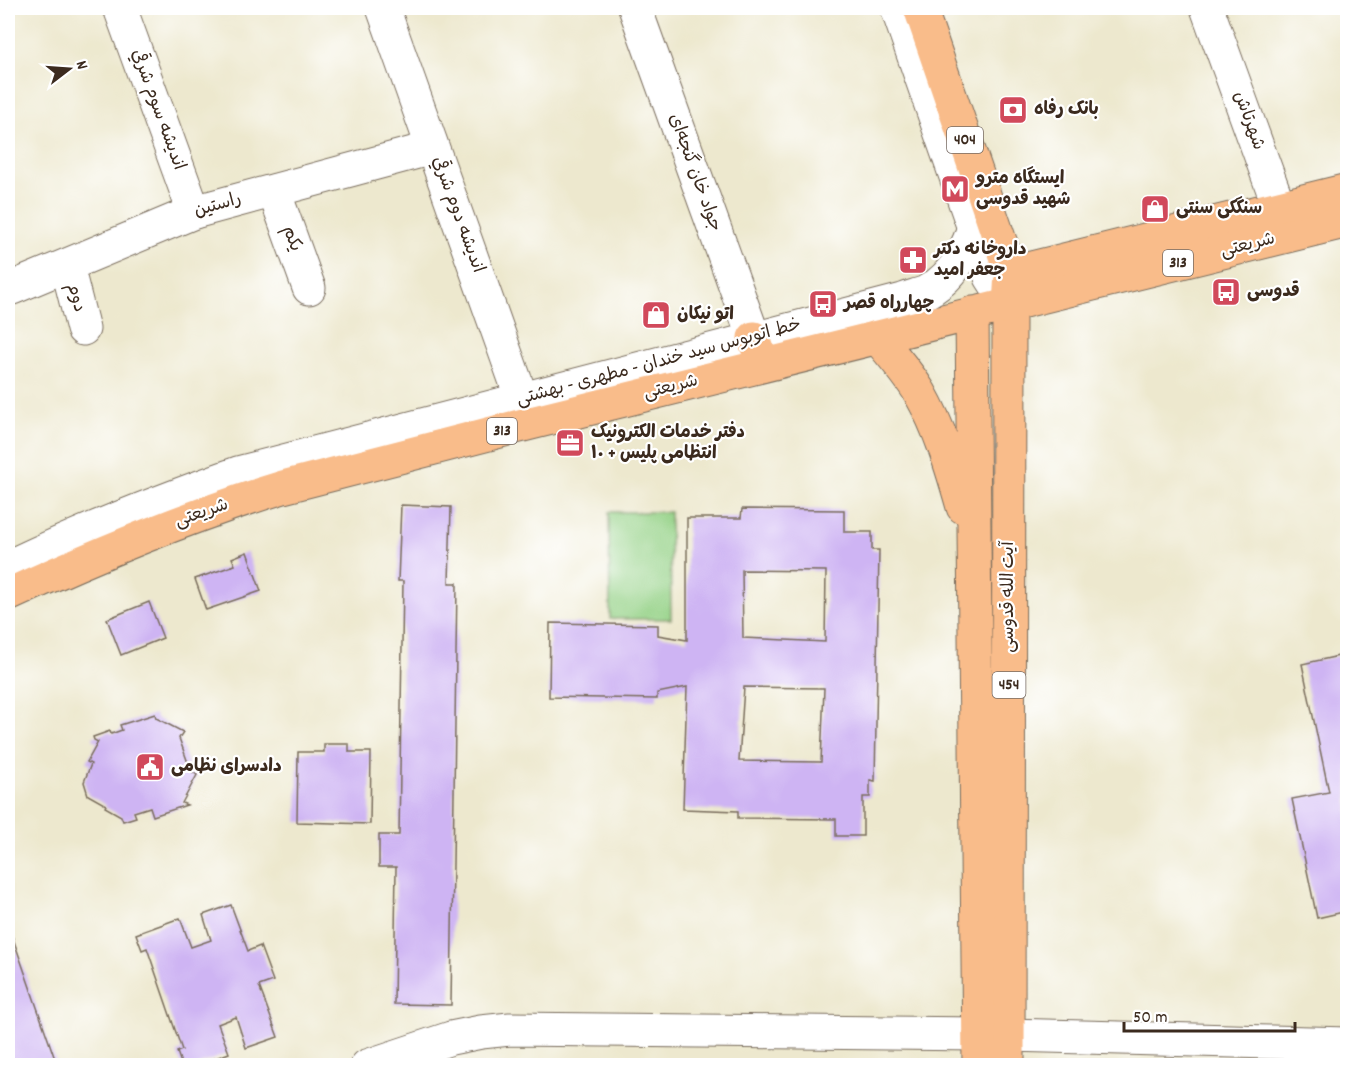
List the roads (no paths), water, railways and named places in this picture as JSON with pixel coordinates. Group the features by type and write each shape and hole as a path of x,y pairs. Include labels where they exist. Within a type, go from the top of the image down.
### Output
{"main road":[{"name":"404","path":"920,8 1010,289"},
{"name":"شریعتی","path":"8,596 163,528 247,498 526,411 759,352 877,337 972,313 1010,289 1284,221 1347,190"},
{"name":"شریعتی","path":"1284,221 1347,220"},
{"name":"آیت الله قدوسی","path":"994,1050 1010,289"},
{"name":"آیت الله قدوسی","path":"972,313 974,544 994,1050"},
{"path":"877,337 921,394 954,475 974,544"}],"street":[{"name":"اندیشه سوم شرقي","path":"120,8 194,212"},
{"name":"انديشه دوم شرقي","path":"383,8 526,411"},
{"name":"جواد خان گنجه‌ای","path":"635,8 759,352"},
{"path":"897,8 991,278 1010,289"},
{"name":"شهرتاش","path":"1208,8 1284,221"},
{"name":"راستین","path":"12,288 194,212 432,148"},
{"name":"یکم","path":"274,190 309,288"},
{"name":"خط اتوبوس سید خندان - مطهری - بهشتی","path":"759,352 924,293 942,281 960,260 974,226"},
{"name":"دوم","path":"67,266 83,329"},
{"name":"خط اتوبوس سید خندان - مطهری - بهشتی","path":"8,567 96,527 238,473 526,411"},
{"path":"367,1065 451,1038 510,1029 994,1050 1347,1044"}],"place":[{"name":"بانک رفاه","path":"1013,110"},
{"name":"ایستگاه مترو شهید قدوسی","path":"955,189"},
{"name":"سنگکی سنتی","path":"1155,209"},
{"name":"داروخانه دکتر جعفر امید","path":"913,260"},
{"name":"قدوسی","path":"1226,292"},
{"name":"چهارراه قصر","path":"823,304"},
{"name":"اتو نیکان","path":"656,315"},
{"name":"دفتر خدمات الکترونیک انتظامی پلیس + ۱۰","path":"570,443"},
{"name":"دادسرای نظامی","path":"150,767"}]}
